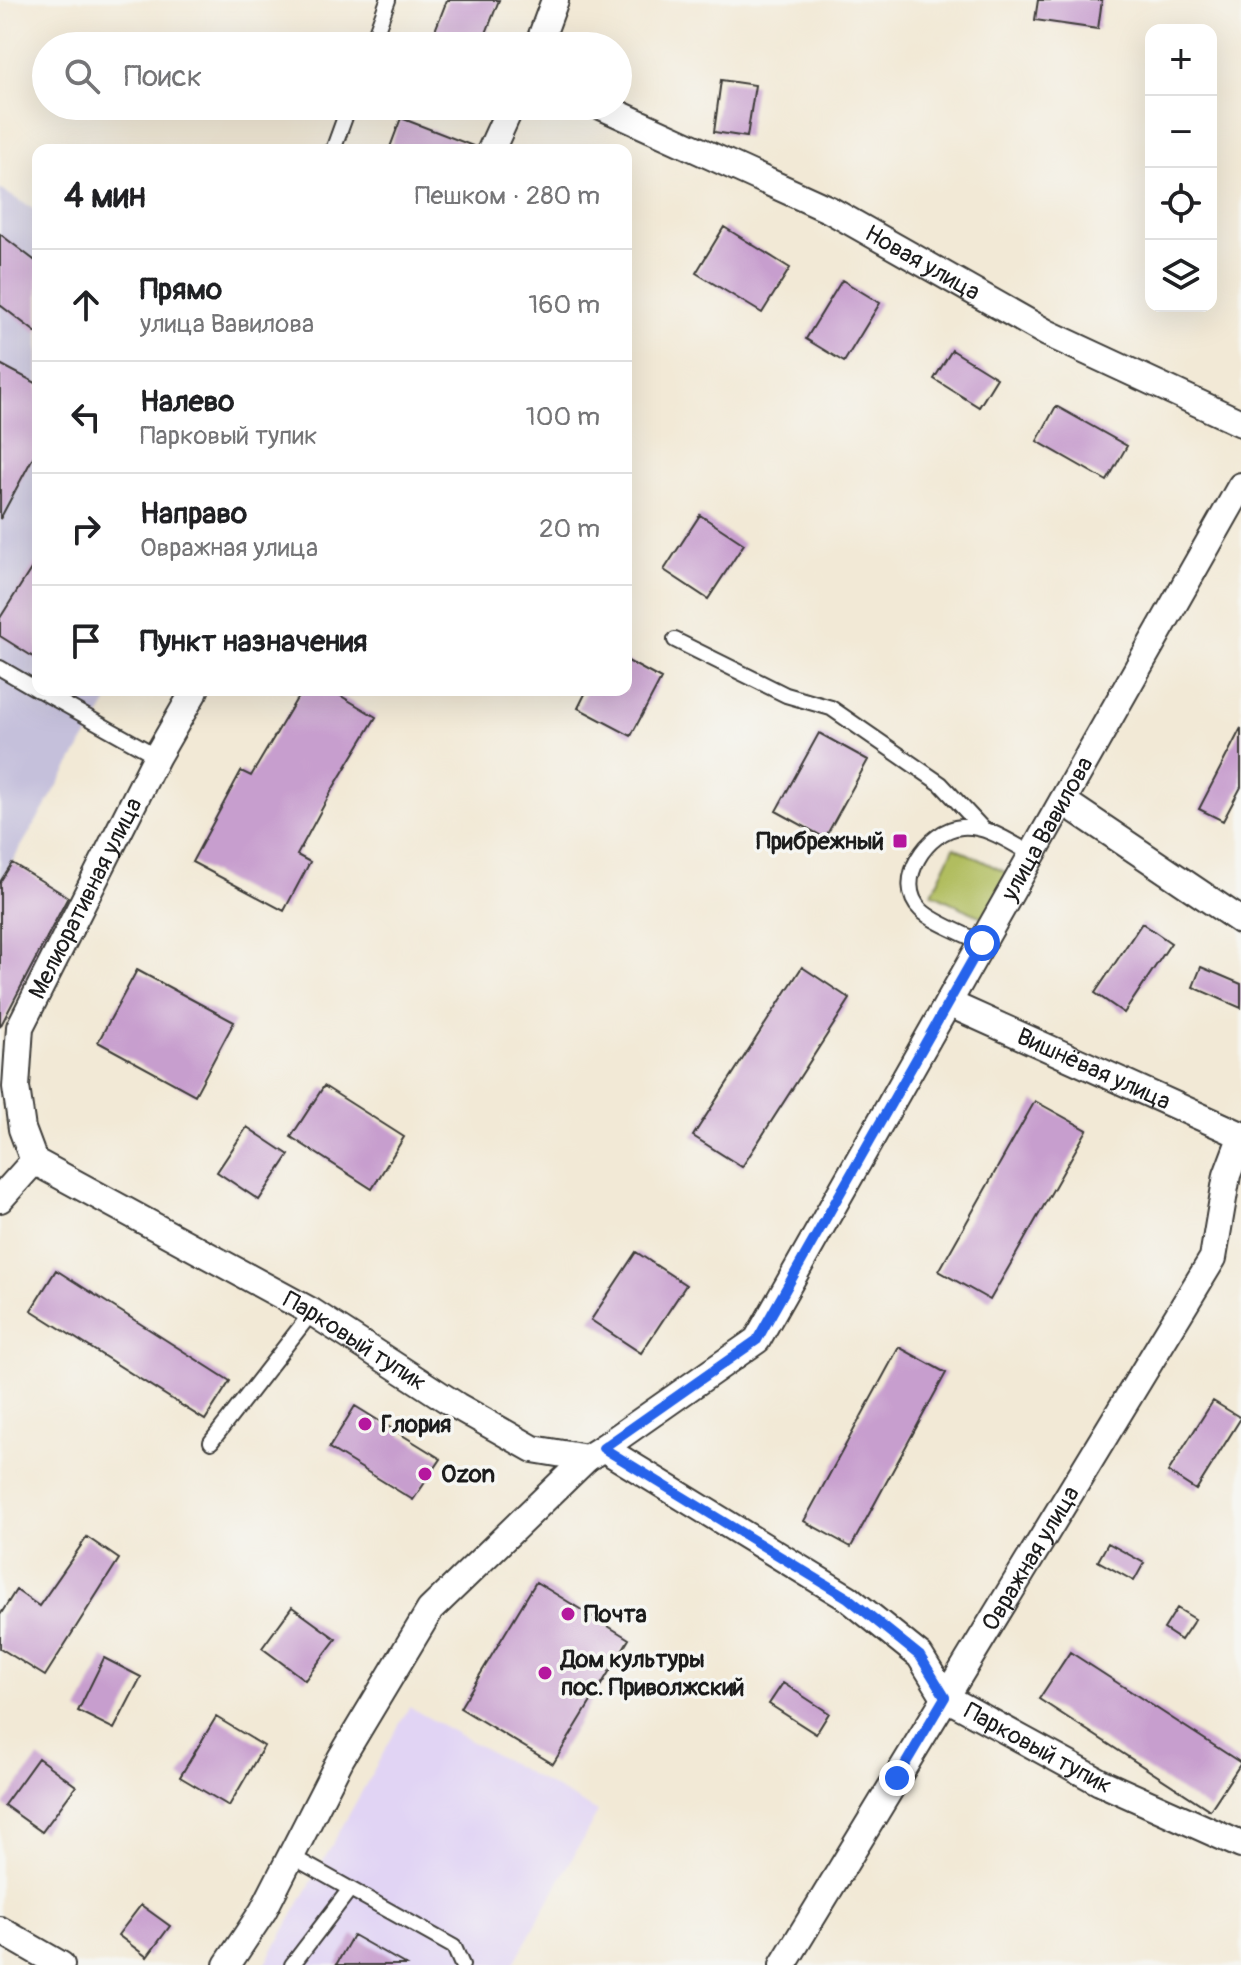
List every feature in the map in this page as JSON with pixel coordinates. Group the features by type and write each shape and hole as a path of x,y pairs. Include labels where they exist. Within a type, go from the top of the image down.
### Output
{"street":[{"path":"543,32 555,0"},
{"path":"494,144 505,120"},
{"name":"Новая улица","path":"632,120 830,210 1047,333 1241,423"},
{"name":"улица Вавилова","path":"227,1965 263,1911 341,1758 430,1610 595,1453 757,1340 1241,486"},
{"name":"Мелиоративная улица","path":"34,1161 22,1129 16,1087 20,1027 157,756 192,696"},
{"path":"1063,801 1241,921"},
{"name":"Вишнёвая улица","path":"948,1003 1241,1137"},
{"name":"Овражная улица","path":"783,1965 1213,1258 1227,1175 1241,1137"},
{"path":"0,1199 34,1161"},
{"name":"Парковый тупик","path":"34,1161 312,1312 457,1406 533,1449 595,1453 848,1598 920,1656 945,1697 1100,1782 1241,1845"},
{"path":"0,1930 50,1963"}],"lane":[{"path":"376,32 388,0"},
{"path":"335,144 344,120"},
{"path":"675,640 786,695 831,708 941,784 982,828 1032,854"},
{"path":"0,668 32,687"},
{"path":"49,696 157,756"},
{"path":"982,828 965,826 939,834 921,857 910,882 913,898 922,912 982,943"},
{"path":"211,1442 312,1312"},
{"path":"291,1856 454,1947 462,1965"},
{"path":"292,1965 350,1889"}],"shaded area":[{"path":"0,189 32,208 32,696 111,696 0,882"},
{"path":"409,1707 598,1812 513,1965 265,1965"}],"green space":[{"path":"954,847 1009,874 987,920 932,893"}],"building":[{"path":"447,0 499,0 486,32 434,32"},
{"path":"1038,0 1102,0 1098,29 1035,20"},
{"path":"721,80 755,85 747,137 714,132"},
{"path":"400,120 406,120 468,144 391,144"},
{"path":"724,227 790,268 762,313 696,273"},
{"path":"0,234 32,258 32,329 0,305"},
{"path":"842,280 880,303 844,362 806,339"},
{"path":"952,350 997,378 979,407 934,379"},
{"path":"0,364 32,381 32,459 0,519"},
{"path":"1056,406 1127,446 1107,481 1037,441"},
{"path":"700,515 744,544 708,599 664,570"},
{"path":"32,567 32,656 0,636 0,618"},
{"path":"632,663 661,679 631,736 578,708 584,696 632,696"},
{"path":"298,696 341,696 376,717 297,855 310,862 284,911 192,862 241,771 251,776"},
{"path":"1241,728 1241,787 1223,821 1199,809"},
{"path":"819,733 868,760 825,838 776,811"},
{"path":"12,863 68,897 0,1027 0,882"},
{"path":"1142,923 1171,943 1124,1013 1095,993"},
{"path":"802,967 850,999 742,1167 693,1136"},
{"path":"1201,967 1241,984 1241,1008 1193,987"},
{"path":"137,970 234,1022 195,1095 98,1042"},
{"path":"324,1086 404,1137 372,1189 291,1137"},
{"path":"1035,1101 1087,1130 990,1300 939,1271"},
{"path":"247,1127 289,1155 259,1200 217,1172"},
{"path":"636,1252 686,1285 641,1353 591,1320"},
{"path":"56,1270 230,1381 205,1420 31,1310"},
{"path":"899,1347 946,1373 851,1547 804,1521"},
{"path":"1213,1401 1241,1418 1196,1490 1168,1472"},
{"path":"355,1406 441,1459 413,1500 329,1448"},
{"path":"87,1537 119,1559 45,1676 0,1648 0,1615 16,1590 39,1606"},
{"path":"1108,1543 1144,1563 1134,1581 1098,1561"},
{"name":"Дом культуры пос. Приволжский","path":"536,1582 629,1639 553,1764 460,1708"},
{"path":"292,1607 336,1639 305,1680 262,1648"},
{"path":"1177,1608 1195,1619 1181,1640 1164,1629"},
{"path":"1070,1652 1241,1763 1210,1810 1039,1699"},
{"path":"104,1658 141,1677 114,1729 78,1711"},
{"path":"783,1683 829,1713 816,1734 769,1704"},
{"path":"216,1717 264,1746 229,1806 180,1777"},
{"path":"38,1758 76,1786 42,1832 4,1805"},
{"path":"141,1905 170,1926 147,1957 118,1935"},
{"path":"353,1935 406,1965 336,1965"}],"place":[{"name":"Прибрежный","path":"900,841"},
{"name":"Глория","path":"365,1424"},
{"name":"Ozon","path":"425,1474"},
{"name":"Почта","path":"568,1614"},
{"name":"Дом культуры пос. Приволжский","path":"545,1673"}],"route":[{"path":"897,1778 945,1697 920,1656 848,1598 603,1448 757,1340 982,943"}]}
